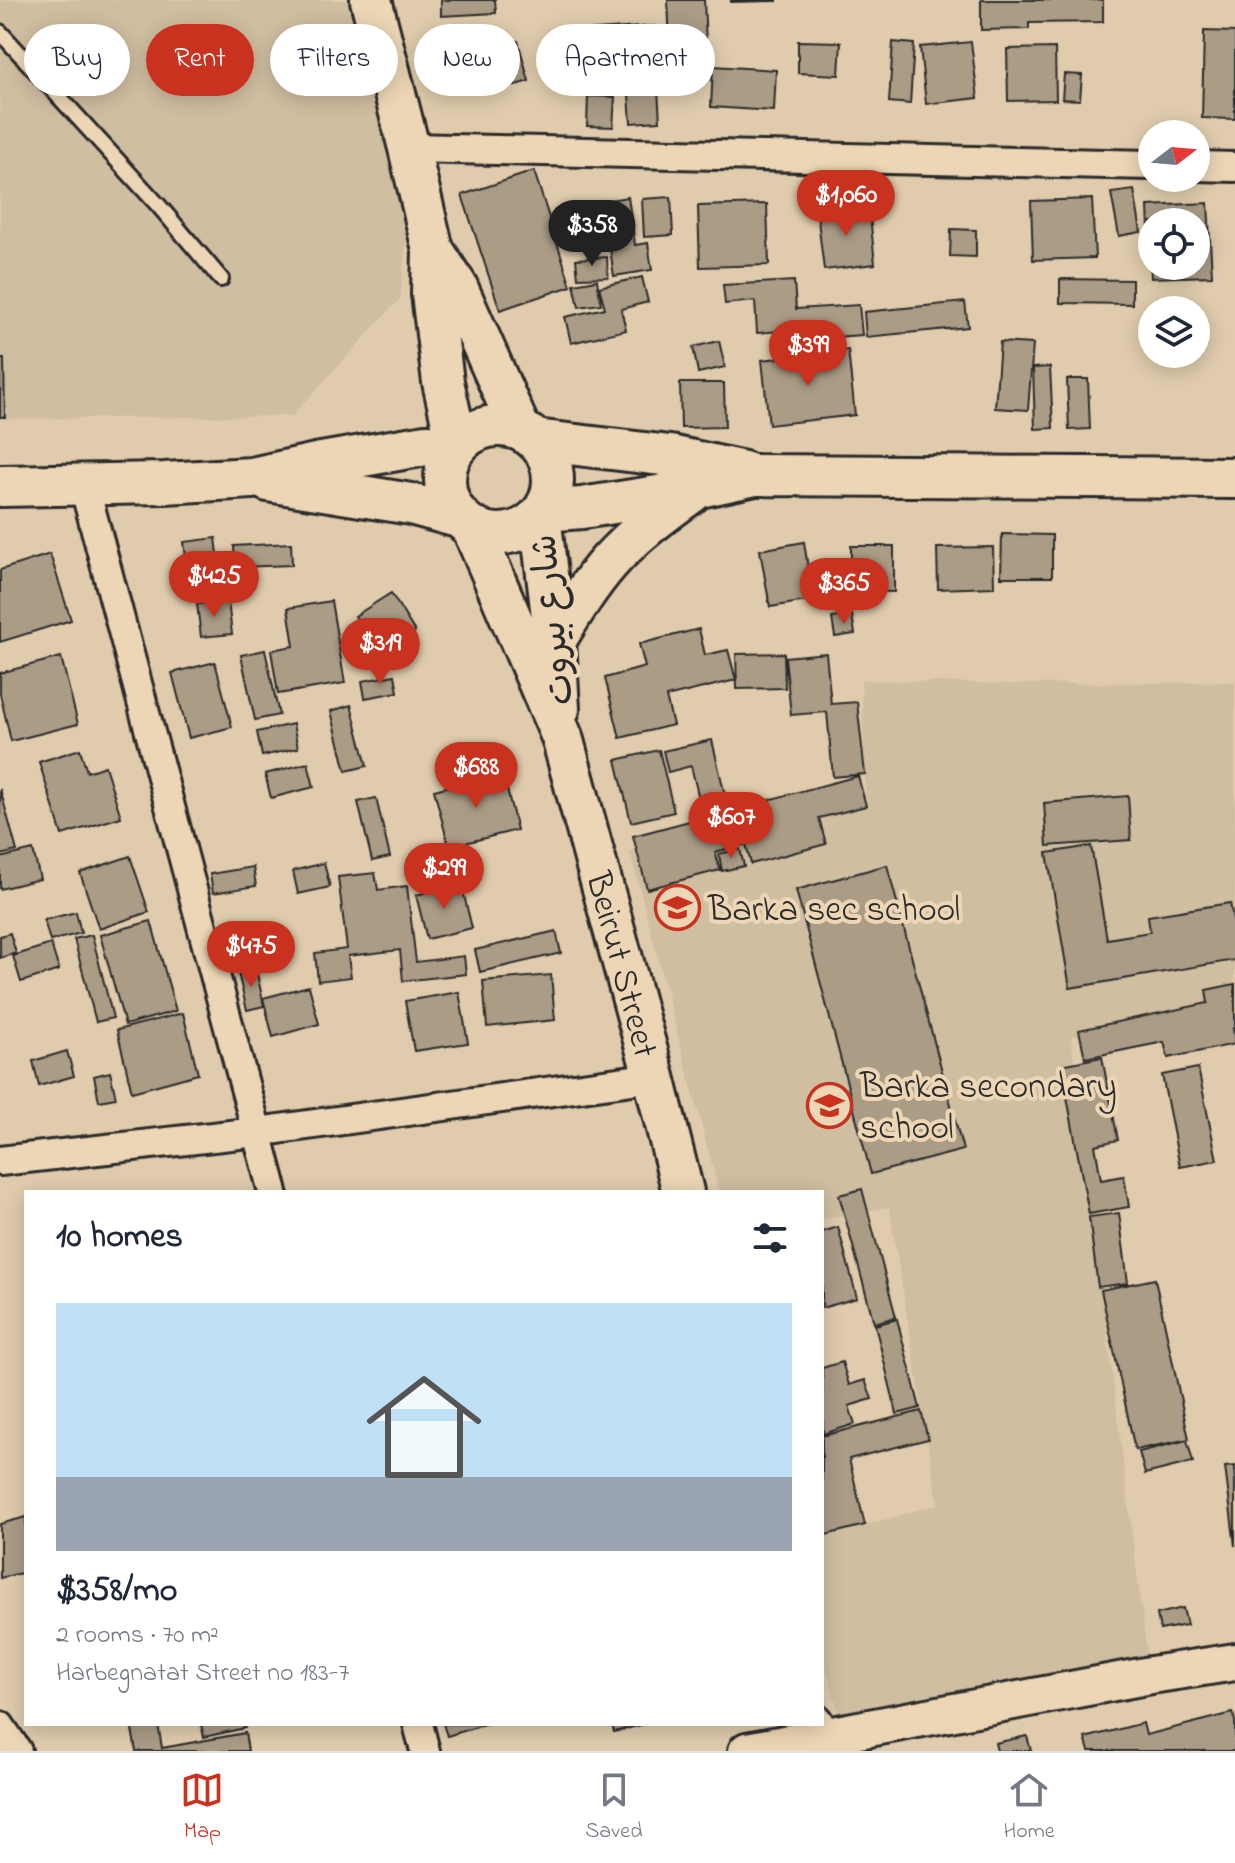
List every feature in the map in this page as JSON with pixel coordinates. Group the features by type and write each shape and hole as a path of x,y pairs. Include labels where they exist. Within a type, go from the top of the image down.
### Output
{"main road":[{"path":"371,0 433,250 433,309 456,445"},
{"path":"252,478 411,504 465,522 485,533 500,535 528,526 542,514 553,482 551,466 545,452 528,435 457,287 433,250"},
{"path":"465,522 448,500 444,482 447,463 456,445 475,431 498,425 528,435 670,456 755,475"},
{"path":"0,486 252,478 426,445 456,445"},
{"path":"542,514 696,489 755,475 1235,478"},
{"path":"555,641 582,596 610,561 636,535 696,489"},
{"name":"شارع بيروت","path":"542,514 562,737"},
{"name":"شارع بيروت","path":"465,522 562,737"},
{"name":"Beirut Street","path":"562,737 682,1190"}],"street":[{"path":"409,148 1138,165"},
{"path":"1210,166 1235,167"},
{"path":"84,485 272,1190"},
{"path":"0,1161 257,1132 654,1077"},
{"path":"747,1751 1235,1662"},
{"path":"0,1726 17,1751"},
{"path":"419,1726 425,1751"}],"lane":[{"path":"0,32 159,206 221,279"}],"shaded area":[{"path":"0,0 347,0 354,24 270,24 270,96 376,96 410,210 400,299 292,416 0,419"},
{"path":"861,680 1016,684 1235,682 1235,1021 1071,1036 1149,1671 841,1721 824,1660 824,1537 938,1504 889,1207 824,1219 824,1190 718,1190 630,852 866,805"}],"building":[{"path":"441,0 495,0 496,13 441,16"},
{"path":"668,0 704,0 705,24 669,24"},
{"path":"777,0 777,1 731,2"},
{"path":"981,0 1103,0 1103,22 1029,23 1029,29 981,30"},
{"path":"1204,31 1235,32 1235,119 1202,118"},
{"path":"798,41 841,42 839,75 798,73"},
{"path":"893,42 914,44 910,104 889,102"},
{"path":"971,42 978,98 926,104 920,47"},
{"path":"520,48 529,81 520,84"},
{"path":"1055,48 1056,100 1008,101 1007,49"},
{"path":"715,66 776,70 774,111 711,107 712,96 715,96"},
{"path":"1064,74 1082,75 1080,100 1062,99"},
{"path":"588,96 615,97 613,127 587,126"},
{"path":"629,96 658,96 660,121 631,123"},
{"path":"534,171 571,286 500,310 462,195"},
{"path":"1134,190 1138,233 1119,236 1111,193"},
{"path":"628,197 635,245 648,243 652,270 614,276 603,201"},
{"path":"671,197 673,235 644,237 642,199"},
{"path":"1092,199 1095,258 1033,260 1031,201"},
{"path":"1208,203 1208,208 1148,208"},
{"path":"767,204 769,265 700,267 698,206"},
{"path":"869,206 875,264 824,270 817,212"},
{"path":"951,229 976,230 976,257 950,256"},
{"path":"607,257 608,277 578,278 576,259"},
{"path":"642,277 648,302 621,309 626,330 571,343 565,317 605,308 599,287"},
{"path":"1060,279 1132,280 1132,304 1060,303"},
{"path":"597,280 601,304 579,307 574,284"},
{"path":"794,281 796,309 859,305 862,335 794,340 793,330 757,333 755,301 725,304 723,285"},
{"path":"965,302 968,327 866,337 864,312"},
{"path":"719,341 725,367 698,373 693,347"},
{"path":"1000,342 1033,344 1028,410 995,408"},
{"path":"848,350 855,415 769,425 762,360"},
{"path":"0,359 4,359 5,417 0,417"},
{"path":"1050,367 1053,428 1035,429 1033,368"},
{"path":"1067,379 1088,379 1090,429 1069,430"},
{"path":"680,383 724,383 725,427 681,428"},
{"path":"1002,534 1052,535 1052,577 1001,577"},
{"path":"216,538 219,562 187,566 184,542"},
{"path":"804,542 813,600 770,607 760,550"},
{"path":"291,543 292,565 235,567 234,546"},
{"path":"851,546 894,546 894,592 851,591"},
{"path":"993,547 994,587 938,589 937,548"},
{"path":"50,554 71,620 0,642 0,570"},
{"path":"391,593 415,632 379,654 355,616"},
{"path":"228,601 232,634 201,637 197,604"},
{"path":"331,601 345,683 278,694 271,650 294,646 288,608"},
{"path":"852,615 855,634 835,637 832,618"},
{"path":"699,629 705,655 728,650 736,680 666,697 673,725 620,738 605,678 645,667 639,644"},
{"path":"265,650 279,715 255,720 241,655"},
{"path":"784,653 785,688 737,689 736,654"},
{"path":"826,653 831,704 857,702 865,774 833,777 827,712 791,715 785,657"},
{"path":"61,657 78,724 11,741 0,694 0,673"},
{"path":"215,662 232,727 189,738 172,673"},
{"path":"395,675 398,692 365,698 362,681"},
{"path":"351,705 367,766 346,771 331,711"},
{"path":"293,724 298,748 262,756 257,732"},
{"path":"712,740 728,808 703,815 691,766 668,772 663,751"},
{"path":"80,749 87,772 105,766 121,817 62,835 39,762"},
{"path":"659,750 674,812 631,822 616,760"},
{"path":"308,763 314,787 271,798 265,774"},
{"path":"503,773 517,830 449,847 434,790"},
{"path":"858,776 866,806 819,818 826,844 751,864 746,844 715,852 720,870 647,889 633,836"},
{"path":"0,789 17,851 0,855"},
{"path":"1128,796 1131,840 1047,846 1044,803"},
{"path":"376,798 390,857 372,861 358,802"},
{"path":"1091,846 1107,939 1150,932 1148,916 1230,903 1235,930 1235,960 1070,988 1047,853"},
{"path":"740,849 744,866 722,871 719,854"},
{"path":"33,850 40,879 0,889 0,858"},
{"path":"130,856 149,912 99,929 80,873"},
{"path":"324,863 330,887 298,894 293,871"},
{"path":"887,865 963,1150 871,1174 796,890"},
{"path":"253,867 256,886 213,893 210,874"},
{"path":"375,873 378,890 407,886 416,962 464,956 466,974 403,981 400,950 348,956 351,977 318,981 315,953 347,949 338,877"},
{"path":"461,883 472,928 427,939 416,895"},
{"path":"76,912 81,933 50,941 44,920"},
{"path":"151,921 176,1011 125,1025 100,935"},
{"path":"556,931 561,953 480,972 475,950"},
{"path":"10,933 16,953 0,958 0,936"},
{"path":"92,935 113,1018 96,1022 74,939"},
{"path":"51,944 59,970 21,982 13,956"},
{"path":"256,969 264,1006 247,1010 238,973"},
{"path":"551,975 555,1020 487,1027 483,981"},
{"path":"1235,984 1235,1044 1168,1058 1164,1042 1085,1058 1079,1030 1208,1003 1206,990"},
{"path":"309,986 319,1024 273,1037 263,998"},
{"path":"459,992 468,1043 414,1051 405,1001"},
{"path":"183,1013 198,1074 132,1092 117,1030"},
{"path":"67,1051 74,1076 39,1086 33,1061"},
{"path":"1102,1057 1118,1140 1095,1145 1101,1180 1124,1176 1129,1207 1089,1214 1061,1065"},
{"path":"1198,1068 1217,1160 1180,1167 1162,1075"},
{"path":"110,1072 116,1098 99,1101 94,1076"},
{"path":"862,1189 896,1317 874,1323 839,1195"},
{"path":"1119,1213 1128,1283 1098,1287 1089,1217"},
{"path":"838,1227 857,1298 824,1307 824,1231"},
{"path":"1155,1279 1189,1439 1135,1450 1101,1290"},
{"path":"897,1319 920,1408 897,1414 875,1325"},
{"path":"842,1362 849,1385 865,1380 872,1399 849,1406 855,1424 824,1434 824,1367"},
{"path":"921,1411 928,1439 849,1459 865,1525 824,1535 824,1435"},
{"path":"1187,1440 1193,1462 1145,1474 1139,1452"},
{"path":"1235,1466 1235,1546 1225,1467"},
{"path":"24,1518 24,1572 0,1578 0,1524"},
{"path":"1183,1608 1187,1625 1160,1630 1157,1614"},
{"path":"1233,1713 1235,1751 1089,1751 1085,1738 1143,1723 1146,1735"},
{"path":"131,1726 158,1726 162,1748 245,1733 248,1751 136,1751"},
{"path":"201,1726 245,1728 204,1737"},
{"path":"444,1726 480,1726 447,1736"},
{"path":"612,1726 637,1726 614,1732"},
{"path":"1027,1736 1031,1751 997,1751 995,1743"}],"place":[{"name":"Barka sec school","path":"677,907"},
{"name":"Barka secondary school","path":"829,1105"}]}
